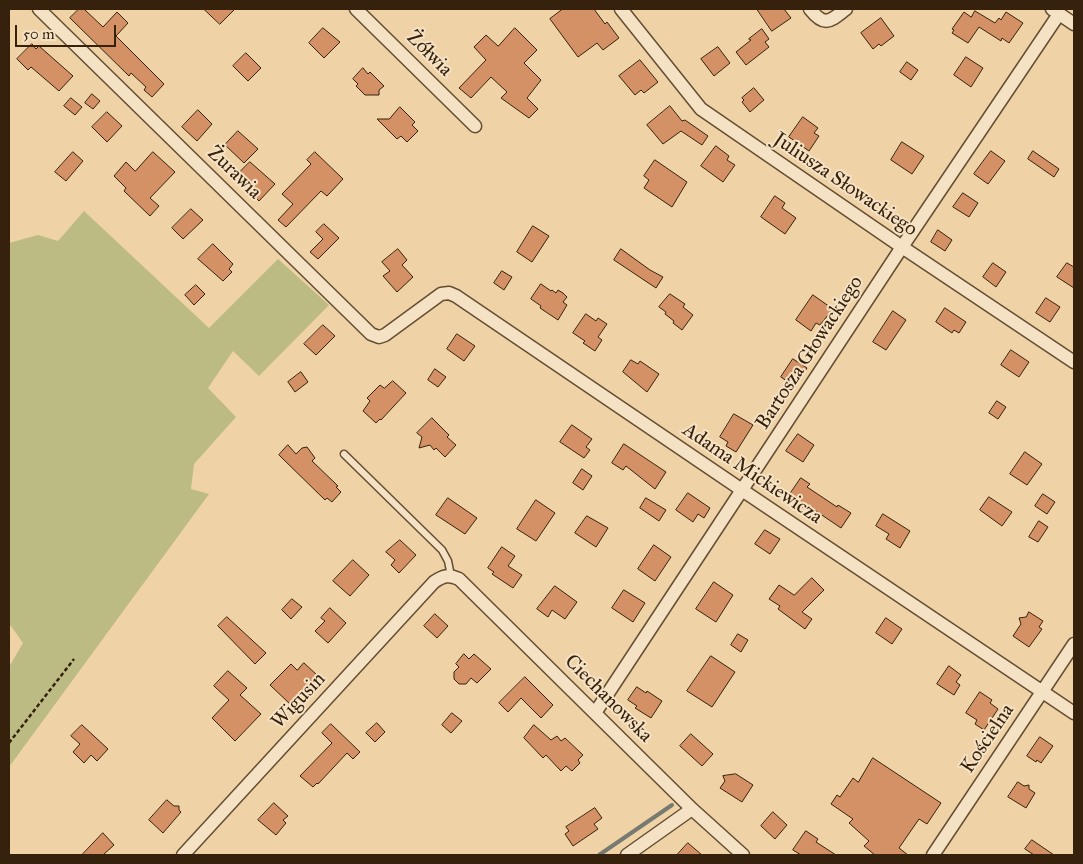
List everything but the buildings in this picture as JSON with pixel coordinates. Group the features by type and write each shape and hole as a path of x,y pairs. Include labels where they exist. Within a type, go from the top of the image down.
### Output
{"street":[{"name":"Żurawia","path":"39,9 371,334 379,337 385,335 408,318"},
{"name":"Żółwia","path":"356,9 475,126"},
{"name":"Juliusza Słowackiego","path":"621,9 701,109 1074,362"},
{"path":"810,9 818,18 827,21 846,9"},
{"name":"Bartosza Głowackiego","path":"594,713 1056,11"},
{"path":"1056,11 1074,24"},
{"name":"Adama Mickiewicza","path":"408,318 441,294 449,293 456,296 1074,713"},
{"name":"Ciechanowska","path":"448,576 459,579 692,809 743,855"},
{"name":"Wigusin","path":"183,855 434,582 448,576"},
{"name":"Kościelna","path":"933,855 1074,644"},
{"path":"626,855 692,809"}],"lane":[{"path":"344,454 442,550 448,561 448,576"}],"path":[{"path":"9,743 74,659"}],"shaded area":[{"path":"84,211 209,328 278,259 329,305 259,376 233,351 208,388 236,417 194,464 191,489 209,494 9,767 9,667 23,643 11,626 9,627 9,243 38,235 58,241"}],"waterway":[{"path":"599,855 672,805"}]}
